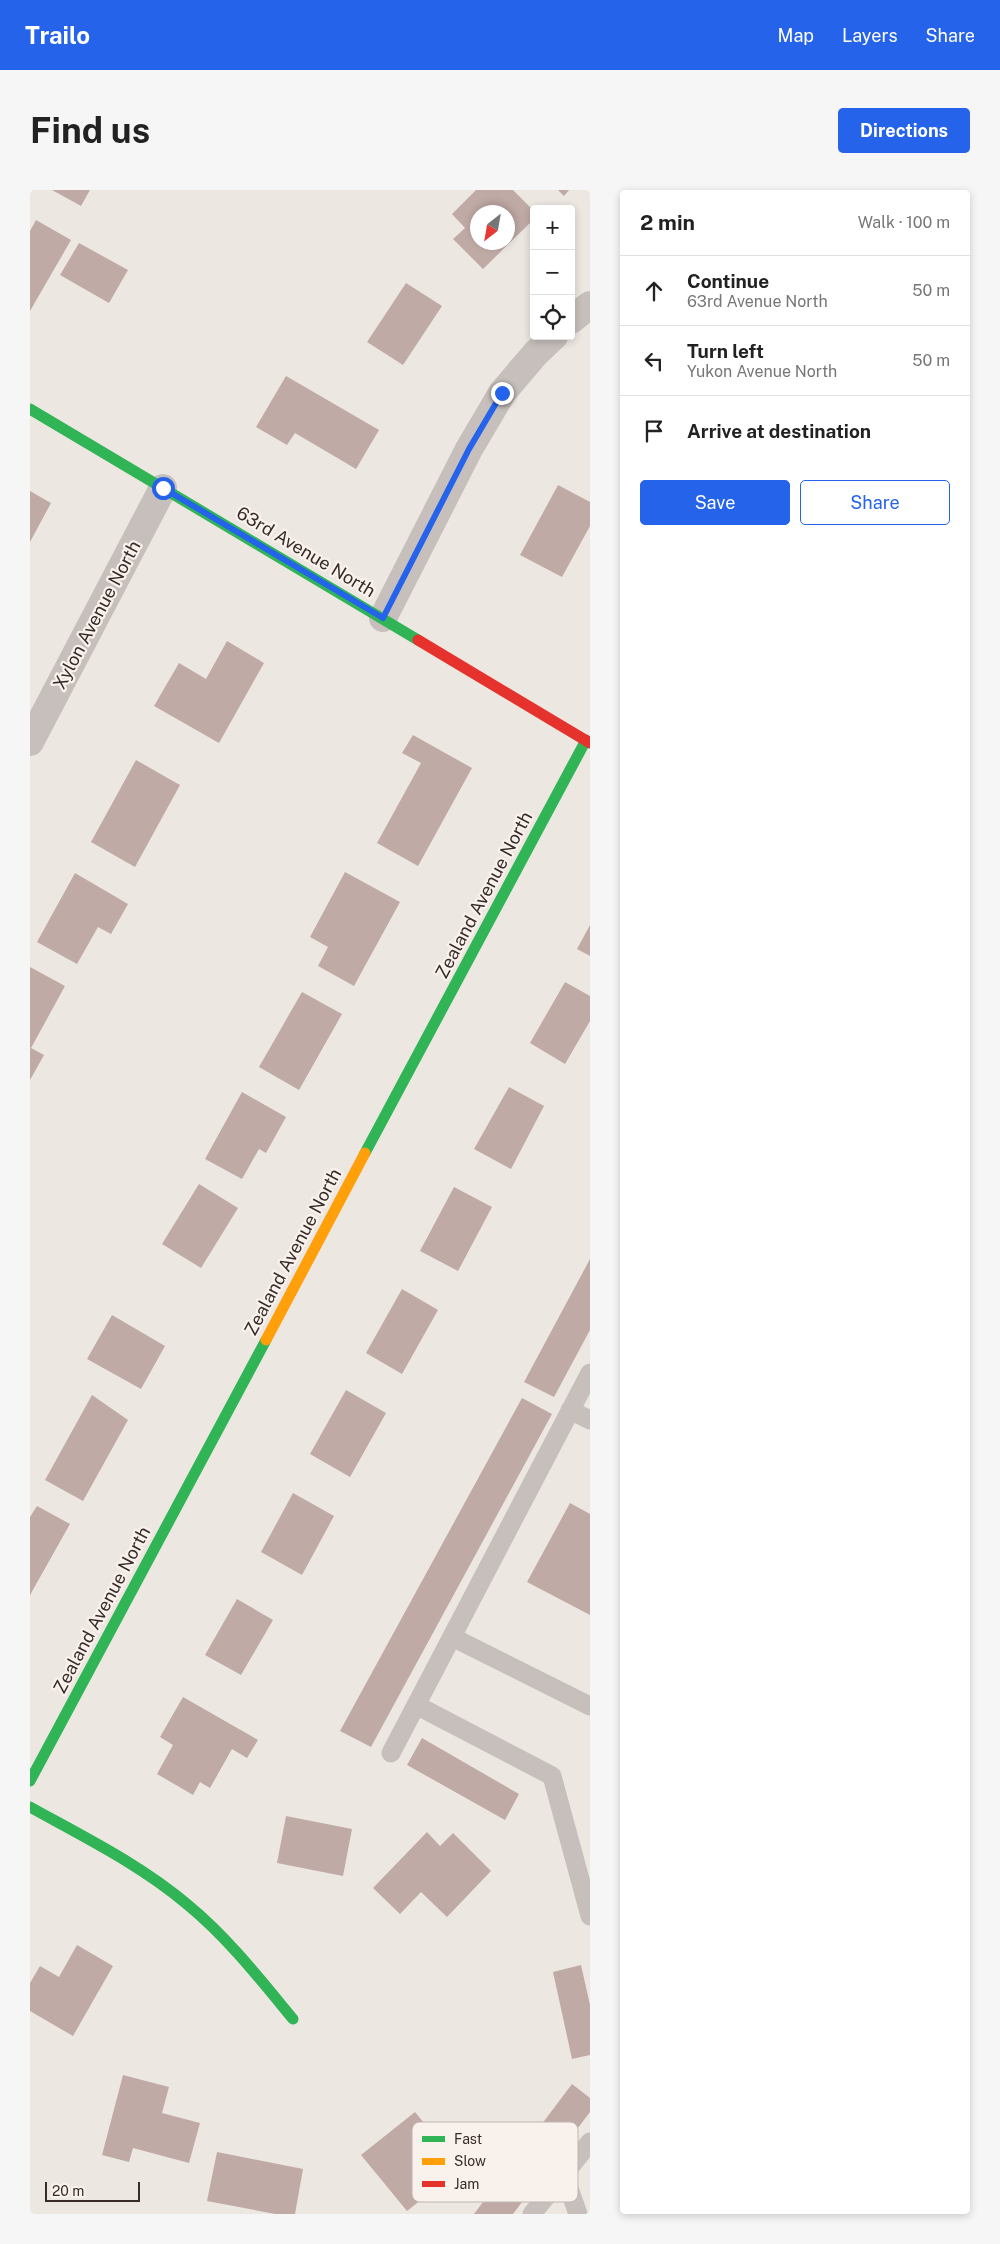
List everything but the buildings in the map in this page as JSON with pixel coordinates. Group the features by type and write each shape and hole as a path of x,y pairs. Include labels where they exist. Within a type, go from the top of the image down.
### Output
{"street":[{"path":"575,317 590,305"},
{"path":"383,618 469,449 502,393 536,353 550,340"},
{"name":"63rd Avenue North","path":"30,409 588,742"},
{"name":"Xylon Avenue North","path":"30,742 163,488"},
{"name":"Zealand Avenue North","path":"30,1781 588,742"},
{"path":"30,1807 109,1851 172,1892 230,1943 293,2019"}],"lane":[{"path":"390,1753 590,1373"},
{"path":"570,1410 590,1420"},
{"path":"452,1637 590,1706"},
{"path":"416,1704 552,1776 590,1914"},
{"path":"578,2157 590,2142"},
{"path":"532,2214 542,2202"},
{"path":"574,2202 578,2214"}],"traffic: fast":[{"path":"30,409 418,640"},
{"path":"365,1153 586,740"},
{"path":"30,1781 266,1340"},
{"path":"30,1807 132,1864 188,1905 230,1945 293,2019"}],"traffic: slow":[{"path":"266,1340 365,1153"}],"traffic: jam":[{"path":"418,640 590,743"}],"route":[{"path":"163,488 383,618 469,449 502,393"}]}
